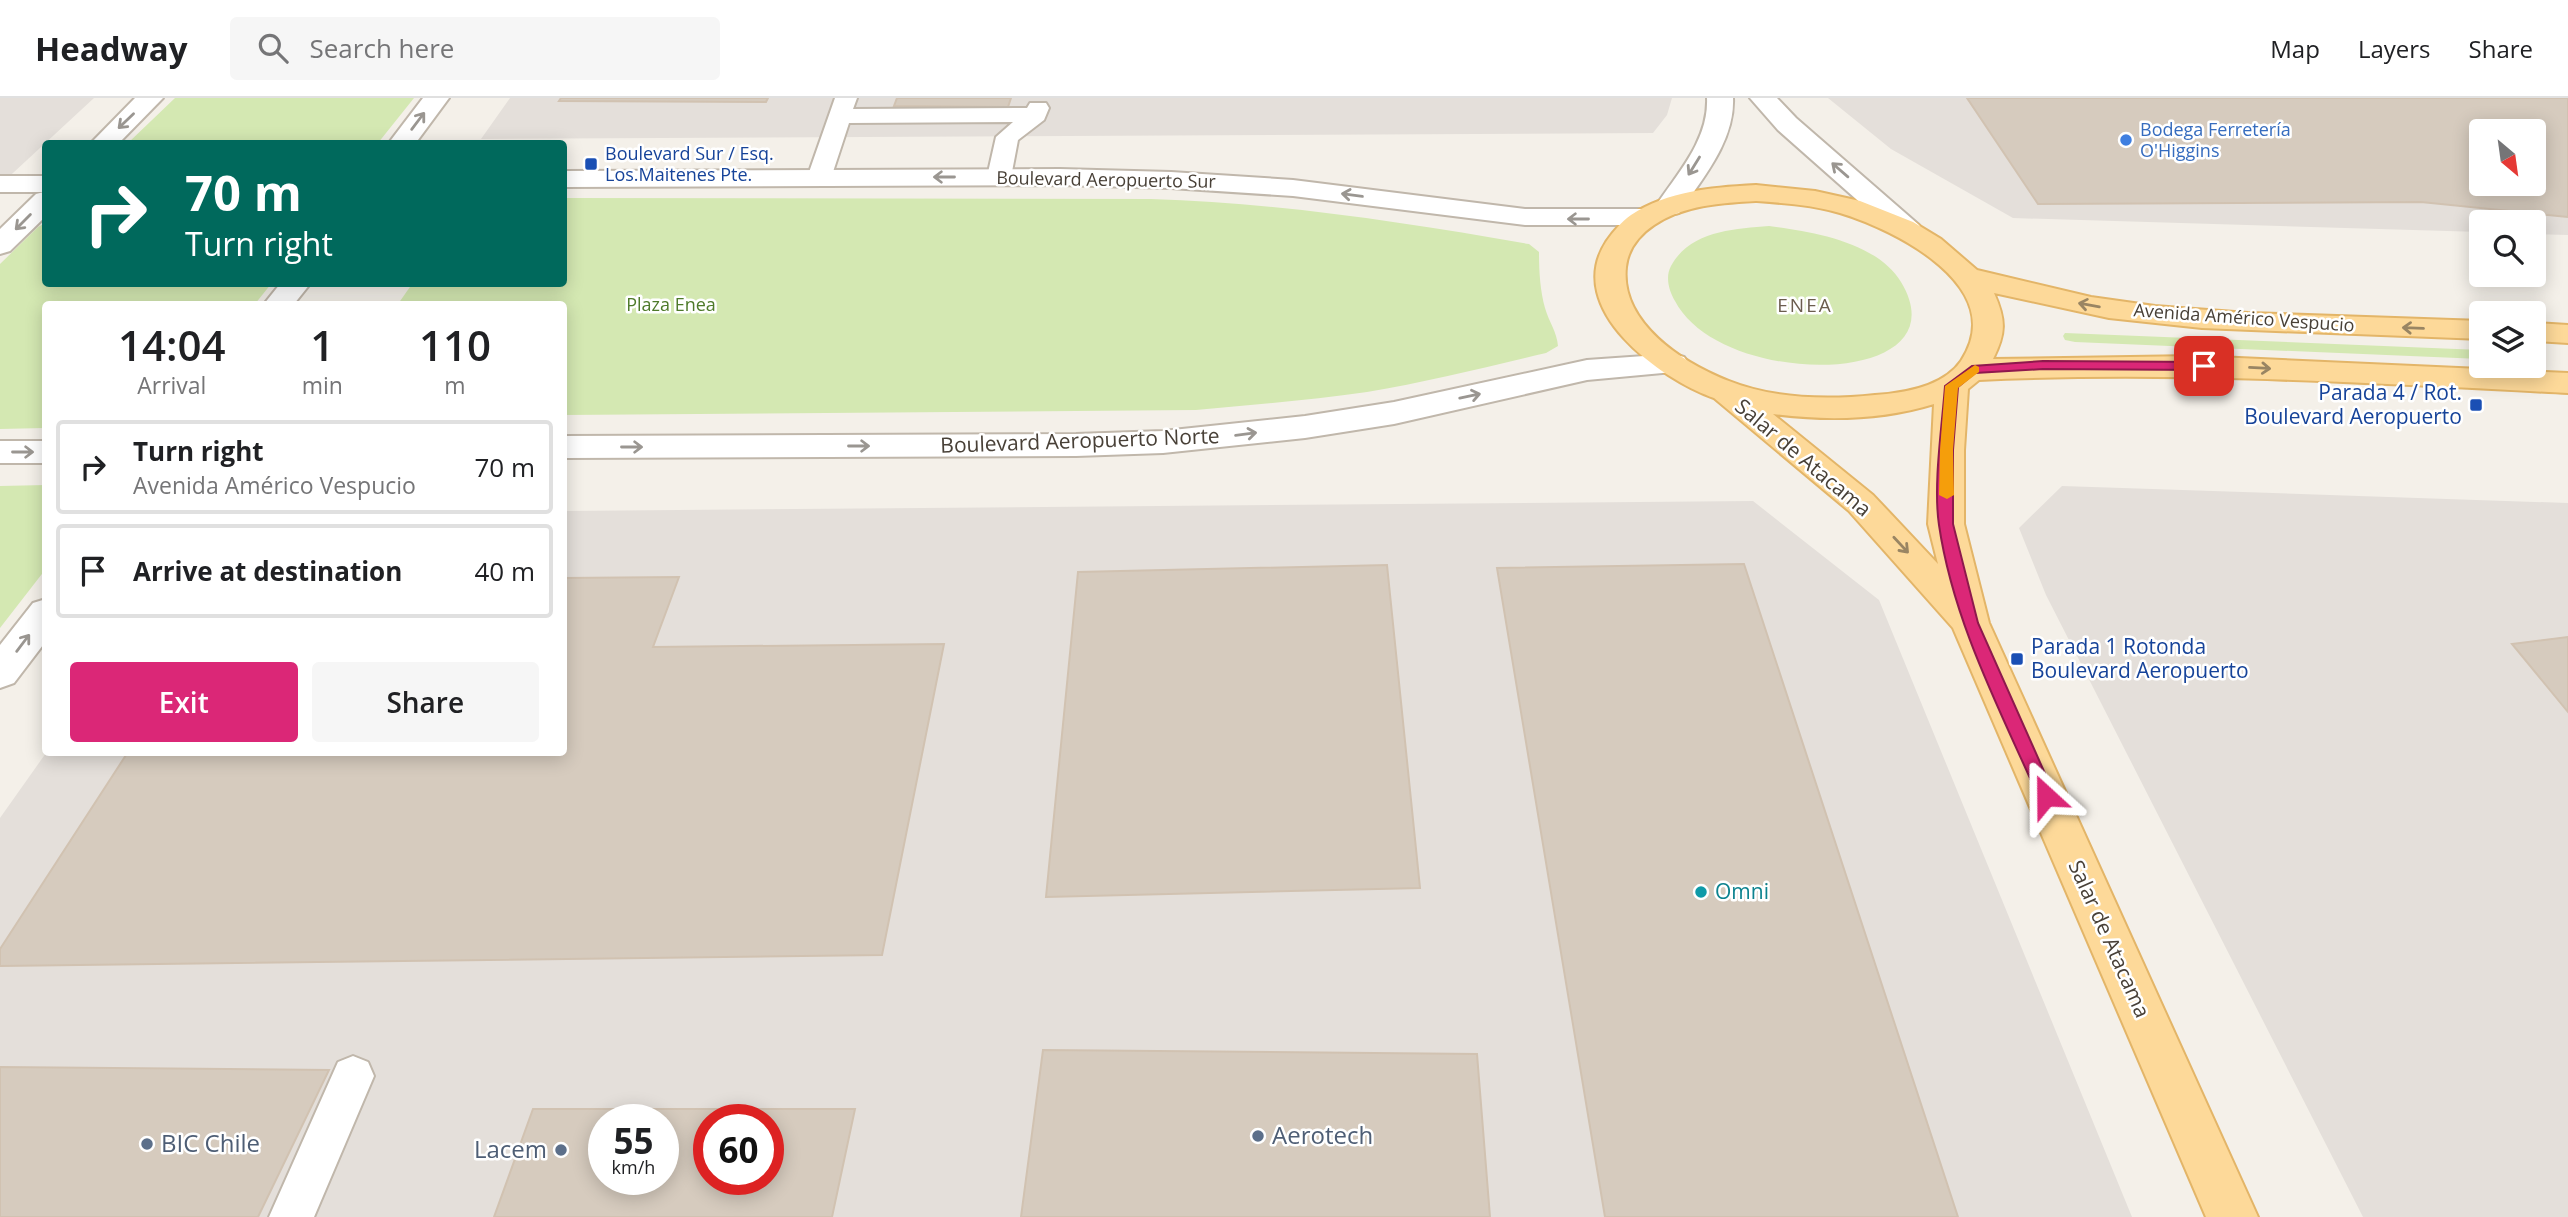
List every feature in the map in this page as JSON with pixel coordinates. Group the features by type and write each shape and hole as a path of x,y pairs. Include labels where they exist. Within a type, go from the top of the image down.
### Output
{"main road":[{"path":"1962,378 1984,353 1990,335 1989,316 1983,299 1969,277 1946,255 1909,231 1852,207 1788,195 1724,194 1658,212 1628,232 1616,248 1610,268 1610,288 1630,327 1649,346 1673,364 1719,389 1786,404 1853,408 1890,405 1962,378 2043,365 2204,366 2568,383"},
{"name":"Avenida Américo Vespucio","path":"1969,277 2055,299 2166,316 2469,330"},
{"path":"2546,333 2568,334"},
{"name":"Salar de Atacama","path":"1962,378 1947,450 1946,524 1970,623 2232,1217"},
{"name":"Salar de Atacama","path":"1719,389 1795,447 1861,503 1970,623"}],"street":[{"path":"107,140 150,98"},
{"path":"404,140 436,98"},
{"path":"1658,212 1719,126 1722,108 1720,98"},
{"path":"1763,98 1787,124 1909,231"},
{"name":"Boulevard Aeropuerto Sur","path":"567,179 999,177 1232,183 1525,217 1658,212"},
{"path":"0,184 42,184"},
{"path":"0,245 42,204"},
{"path":"281,301 293,287"},
{"name":"Boulevard Aeropuerto Norte","path":"567,447 1076,445 1163,442 1305,427 1394,413 1587,370 1673,364"},
{"path":"0,452 42,452"},
{"path":"0,673 42,618"}],"lane":[{"path":"819,178 843,107 1038,107"},
{"path":"999,177 1007,137 1038,107"},
{"path":"291,1217 353,1076"}],"shaded area":[{"path":"0,98 94,98 49,140 42,140 42,146 0,185"},
{"path":"510,98 1672,98 1667,115 1653,133 481,139"},
{"path":"1828,98 2568,98 2568,235 2546,234 2546,210 2469,210 2469,232 2013,218 1891,149"},
{"path":"2062,486 2568,503 2568,1217 2363,1217 2046,595 2019,528"},
{"path":"1753,501 1879,600 2132,1217 0,1217 0,818 44,756 567,756 567,511"}],"green space":[{"path":"175,98 414,98 380,140 131,140"},
{"name":"Plaza Enea","path":"567,198 1151,199 1294,209 1529,244 1539,252 1543,301 1558,346 1546,353 1367,392 1196,410 567,415 567,301 400,301 410,287 567,287"},
{"path":"42,225 42,287 269,287 257,301 42,301 42,428 0,429 0,264"},
{"path":"1769,226 1804,231 1842,241 1876,257 1890,268 1901,282 1912,317 1899,342 1870,358 1829,365 1784,362 1739,350 1701,330 1673,297 1668,279 1671,266 1689,245 1701,239 1727,231"},
{"path":"2065,333 2469,350 2469,358 2075,342 2065,340"},
{"path":"42,485 42,574 0,628 0,486"}],"building":[{"path":"561,98 768,98 766,102 559,101"},
{"path":"897,98 1011,98 1008,107 894,106"},
{"path":"1967,98 2568,98 2568,217 2546,215 2546,210 2499,210 2421,202 2038,204"},
{"name":"Omni","path":"1744,564 1958,1217 1605,1217 1497,568"},
{"path":"1387,565 1420,888 1046,897 1078,572"},
{"path":"679,577 653,647 944,644 882,955 0,966 0,949 125,756 567,756 567,578"},
{"path":"2568,637 2568,712 2512,644"},
{"name":"Aerotech","path":"1043,1050 1477,1054 1490,1217 1021,1217"},
{"name":"BIC Chile","path":"0,1067 329,1070 258,1217 0,1217"},
{"name":"Lacem","path":"533,1109 588,1109 588,1195 679,1195 679,1109 693,1109 693,1195 784,1195 784,1109 855,1109 832,1217 494,1217"}],"slow traffic":[{"path":"1947,495 1952,386 1975,369"}],"place":[{"name":"Bodega Ferretería O'Higgins","path":"2126,140"},
{"name":"Boulevard Sur / Esq. Los.Maitenes Pte.","path":"591,164"},
{"name":"Parada 4 / Rot. Boulevard Aeropuerto","path":"2476,405"},
{"name":"Parada 1 Rotonda Boulevard Aeropuerto","path":"2017,659"},
{"name":"Omni","path":"1701,892"},
{"name":"Aerotech","path":"1258,1136"},
{"name":"BIC Chile","path":"147,1144"},
{"name":"Lacem","path":"561,1150"}],"district":[{"name":"ENEA","path":"1805,305"}],"route":[{"path":"2046,796 1970,623 1946,524 1947,450 1952,386 1972,370 2043,365 2204,366"}]}
